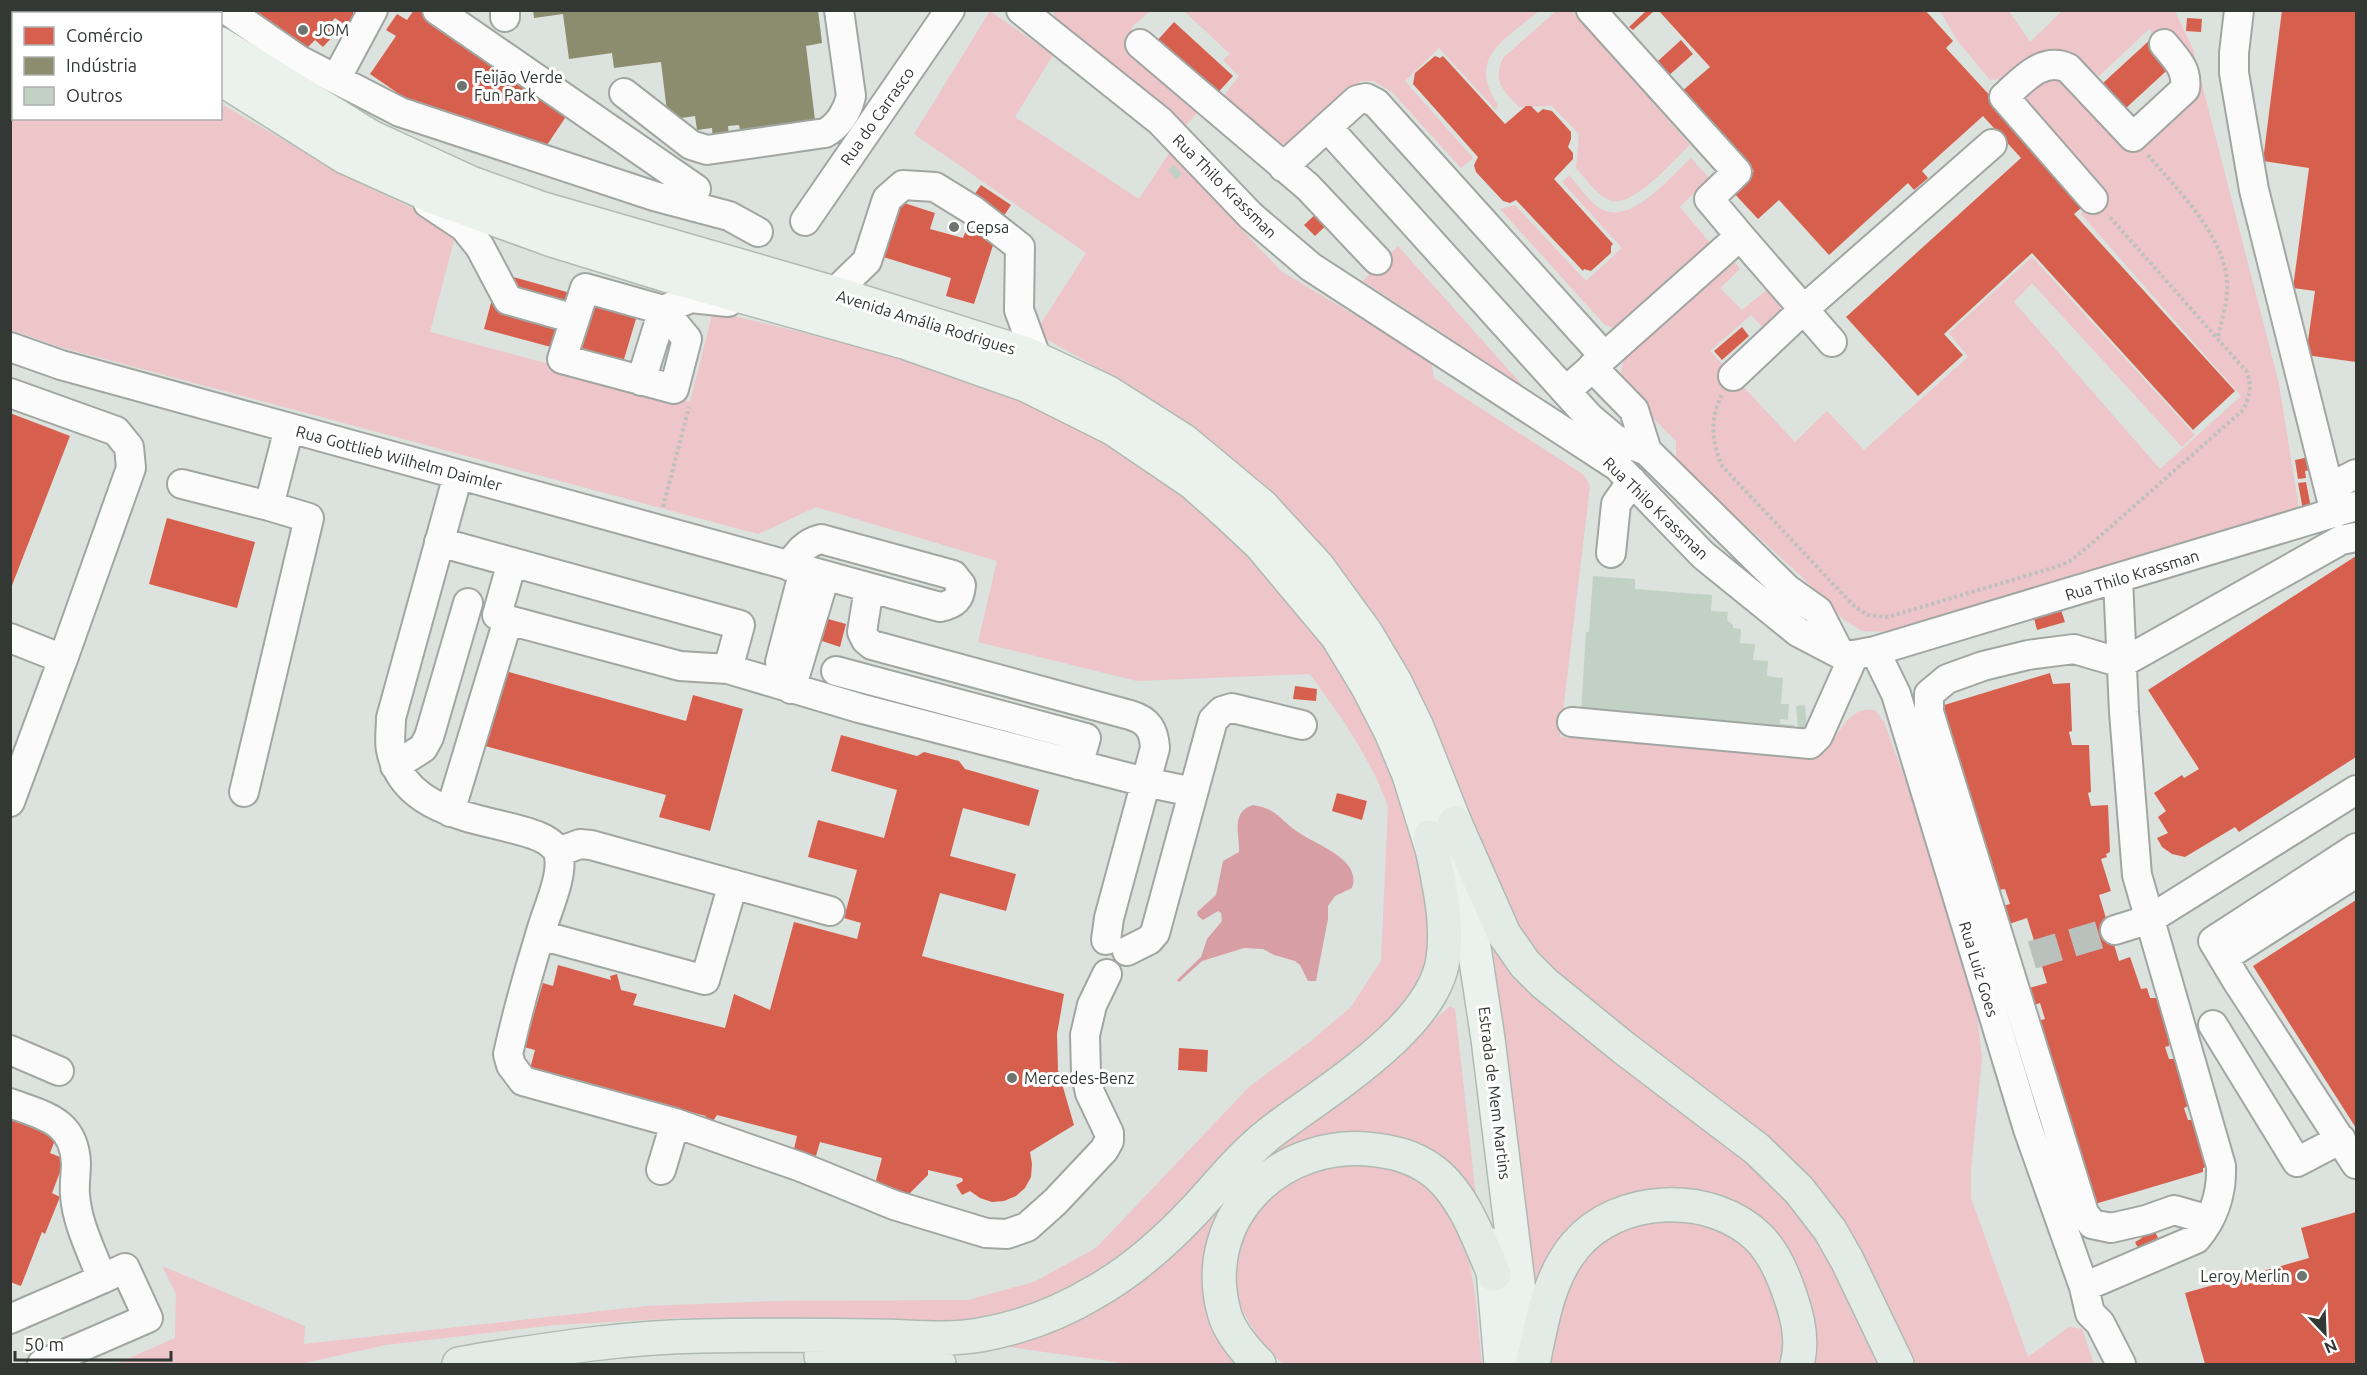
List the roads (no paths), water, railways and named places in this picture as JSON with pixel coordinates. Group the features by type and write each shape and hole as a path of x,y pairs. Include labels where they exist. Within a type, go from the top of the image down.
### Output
{"highway":[{"path":"473,1362 592,1342 698,1336 977,1335 1057,1312 1097,1291 1131,1268 1164,1241 1259,1141 1352,1073 1411,1021 1432,991 1443,961 1445,936 1442,899 1442,830"},
{"path":"1442,830 1504,934 1525,964 1544,983 1624,1048 1757,1149 1799,1190 1830,1230 1847,1260 1897,1365"},
{"path":"1259,1365 1241,1343 1224,1313 1219,1280 1220,1263 1230,1224 1241,1207 1261,1183 1296,1160 1338,1148 1389,1151 1412,1158 1440,1177 1455,1195 1472,1225 1494,1274"},
{"path":"1533,1365 1545,1308 1573,1247 1605,1221 1624,1212 1649,1206 1674,1205 1723,1214 1760,1238 1776,1261 1797,1314 1799,1338 1797,1365"},
{"path":"473,1362 719,1351 939,1365"}],"main road":[{"name":"Avenida Amália Rodrigues","path":"222,45 371,137 471,183 540,208 834,293 1024,353 1107,392 1184,441 1262,506 1292,537 1345,602 1395,682 1433,764 1442,830"},
{"name":"Avenida Amália Rodrigues","path":"222,79 345,157 436,198 552,240 904,342 1026,386 1114,429 1192,482 1260,544 1312,604 1351,656 1391,732 1409,775 1442,830"},
{"name":"Estrada de Mem Martins","path":"1442,830 1465,1010 1494,1274 1501,1365"},
{"name":"Estrada de Mem Martins","path":"1442,830 1488,1039 1528,1365"}],"street":[{"path":"226,10 299,60 400,112 685,204 729,216 758,232"},
{"path":"336,79 373,10"},
{"path":"437,10 696,189 685,204"},
{"path":"624,93 691,145 706,150 825,133 831,130 845,113 851,96 839,10"},
{"name":"Rua do Carrasco","path":"805,221 950,10"},
{"name":"Rua Thilo Krassman","path":"1021,10 1160,121 1251,216 1311,267 1617,466 1703,555 1798,632 1856,653 2118,579 2340,502 2356,474"},
{"path":"1591,10 1737,172 1709,199 1832,342"},
{"path":"2239,10 2234,73 2254,190 2340,502"},
{"path":"1140,44 1308,187 1377,260"},
{"path":"2093,199 2004,97 2037,69 2058,64 2068,68 2133,137 2185,89 2187,78 2184,69 2164,44"},
{"path":"1283,167 1357,100 1366,98 1376,103 1598,361 1634,410 1647,451"},
{"path":"1327,127 1589,417 1615,439 1647,451"},
{"path":"1732,376 1804,309 1992,144"},
{"path":"392,178 465,227 480,247 508,300 575,319"},
{"path":"834,293 867,261 887,199 903,185 934,187 974,211 1020,247 1019,310 1037,359"},
{"path":"1566,392 1740,236"},
{"path":"585,288 663,310 687,339 674,389 562,359 575,319 585,288"},
{"path":"641,381 663,310 681,301 702,298 795,312"},
{"name":"Rua Gottlieb Wilhelm Daimler","path":"10,347 61,365 940,607 952,605 960,597 962,585 953,575 821,539 811,541 801,549 806,570"},
{"path":"10,393 116,431 129,447 131,459 131,468 10,802"},
{"path":"269,506 289,428"},
{"name":"Rua Luiz Goes","path":"1647,451 1787,589 1818,611 1896,694 2028,1129 2084,1287 2090,1313 2100,1323 2121,1365"},
{"path":"458,475 391,718 390,748 401,776 422,799 450,812 545,839 558,852 560,869 508,1054 516,1074 523,1081 533,1085 675,1123 801,1167 904,1209 986,1233 1006,1234 1027,1227 1055,1202 1104,1150 1109,1141 1107,1126 1090,1093 1084,1053 1085,1035 1092,1005 1107,974 1096,968 1093,957 1096,946 1149,940 1155,933 1213,720 1222,711 1232,708 1302,725"},
{"path":"1611,553 1616,504 1632,481"},
{"path":"182,484 309,518 244,792"},
{"path":"2209,1220 2174,1210 2146,1220 2111,1228 2092,1224 2084,1213 2020,959 1929,712 1929,694 1947,679 1983,666 2028,655 2074,649 2122,663 2341,540 2356,537"},
{"path":"439,542 740,626 728,669"},
{"path":"450,812 503,617 513,562"},
{"path":"783,687 806,570"},
{"path":"2084,1287 2196,1239 2209,1220 2222,1184 2221,1166 2137,875 2118,579"},
{"path":"427,587 503,617 680,666 728,669 783,687 948,731 1145,782 1193,792"},
{"path":"869,588 862,632 872,645 1143,719 1154,737 1155,748 1109,918 1116,945"},
{"path":"395,765 423,748 429,737 468,603"},
{"path":"10,638 63,659"},
{"path":"1572,722 1810,744 1818,736 1856,653"},
{"path":"836,671 1086,738 1078,765"},
{"path":"948,731 956,704"},
{"path":"2115,930 2150,919 2356,790"},
{"path":"558,852 580,844 591,845 830,911"},
{"path":"2218,950 2356,848"},
{"path":"2218,950 2356,873"},
{"path":"540,935 705,980 733,885"},
{"path":"2218,950 2356,1164"},
{"path":"2213,1025 2297,1162 2341,1140"},
{"path":"10,1050 59,1071"},
{"path":"10,1102 57,1121 67,1131 74,1148 75,1196 79,1218 102,1279"},
{"path":"661,1170 675,1123"},
{"path":"10,1319 125,1268 148,1318 42,1365"}],"tunnel":[{"path":"2032,955 2115,930"}],"place":[{"name":"JOM","path":"303,30"},
{"name":"Feijão Verde Fun Park","path":"462,86"},
{"name":"Cepsa","path":"954,227"},
{"name":"Mercedes-Benz","path":"1012,1078"},
{"name":"Leroy Merlin","path":"2302,1276"}]}
